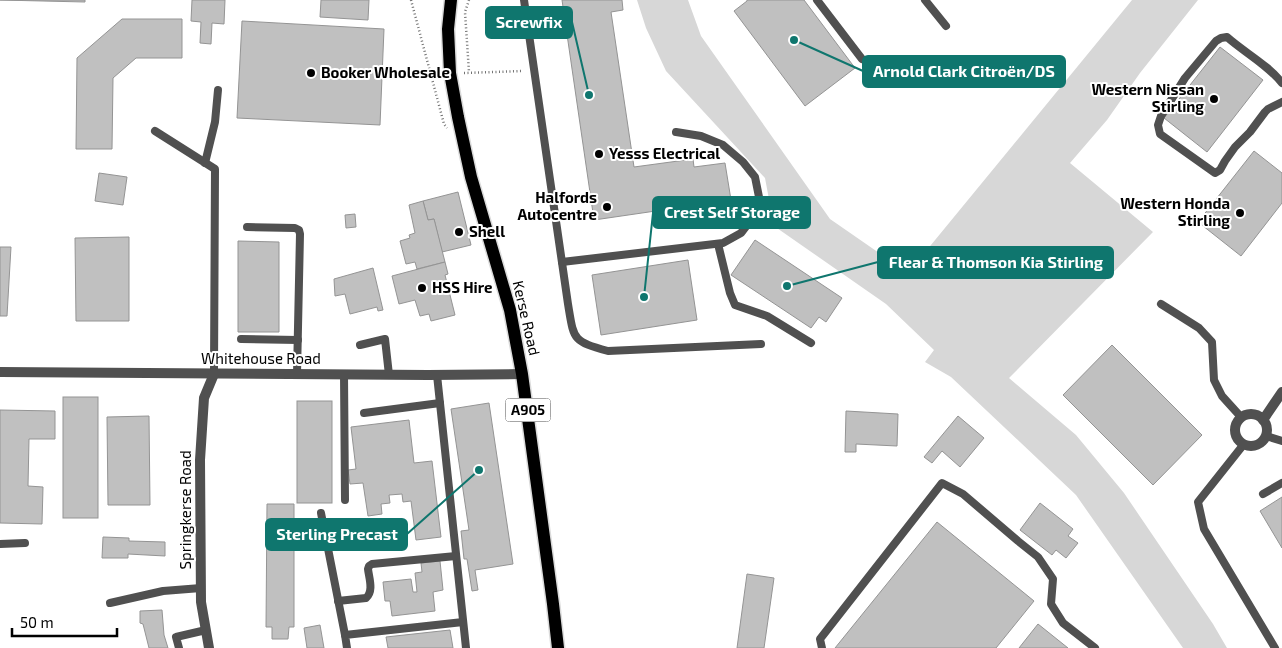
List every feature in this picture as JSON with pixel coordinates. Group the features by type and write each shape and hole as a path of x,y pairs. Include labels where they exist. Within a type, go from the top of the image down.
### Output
{"main road":[{"name":"Kerse Road","path":"451,0 448,29 450,73 471,177 510,310 522,374 558,648"}],"street":[{"name":"Whitehouse Road","path":"0,372 389,375 522,374"},
{"name":"Springkerse Road","path":"209,648 201,602 200,460 204,398 214,374"},
{"path":"1263,420 1282,392"},
{"path":"1252,414 1257,415 1263,420 1267,430 1263,441 1249,446 1239,440 1235,427 1241,417 1252,414"}],"lane":[{"path":"524,0 572,330 578,340 589,346 608,351 761,344"},
{"path":"818,0 862,59"},
{"path":"925,0 946,26"},
{"path":"1282,83 1227,37 1221,38 1216,41 1185,78 1161,116 1158,125 1160,134 1215,173 1220,170 1235,147 1250,132 1265,112 1282,102"},
{"path":"205,163 215,122 218,90"},
{"path":"155,131 215,169 214,374"},
{"path":"562,262 718,244 724,243 741,233 754,216 759,197 755,177 743,162 723,145 700,136 676,132"},
{"path":"247,227 295,228 299,230 297,374"},
{"path":"718,244 730,293 735,305 767,316 811,343"},
{"path":"1160,304 1199,328 1212,342 1214,380 1222,396 1241,417"},
{"path":"242,339 298,340"},
{"path":"360,345 385,339 389,375"},
{"path":"344,374 345,500"},
{"path":"437,375 466,648"},
{"path":"364,413 440,403"},
{"path":"1266,436 1282,441"},
{"path":"1244,444 1198,502 1204,529 1275,648"},
{"path":"822,648 820,639 942,483 963,494 1038,557 1053,578 1052,604 1064,623 1095,648"},
{"path":"1263,494 1282,483"},
{"path":"321,513 347,648"},
{"path":"0,544 25,543"},
{"path":"338,601 366,598 370,595 368,569 372,564 456,556"},
{"path":"110,603 163,591 201,588"},
{"path":"345,635 463,622"},
{"path":"179,648 176,637 206,630"}],"path":[{"path":"411,0 444,124 450,131"},
{"path":"469,0 465,12 469,72"},
{"path":"450,73 535,70"}],"shaded area":[{"path":"637,0 688,0 701,36 830,219 908,273 1132,0 1198,0 1140,73 1107,120 1070,163 1153,232 1009,378 1076,435 1124,493 1213,624 1227,648 1183,648 1076,495 951,377 925,362 934,350 886,304 774,226 765,178 666,71 646,28"}],"building":[{"path":"0,0 85,0 85,2"},
{"path":"192,0 225,0 224,24 212,23 211,44 200,43 201,22 191,21"},
{"path":"321,0 369,0 368,20 320,17"},
{"path":"562,0 622,0 623,10 611,12 634,167 693,159 694,167 725,163 731,200 594,220"},
{"path":"747,0 804,0 855,68 805,106 734,11"},
{"path":"122,19 182,19 182,58 136,58 113,78 112,149 76,149 77,58"},
{"name":"Booker Wholesale","path":"242,21 384,29 380,125 237,118"},
{"name":"Western Nissan Stirling","path":"1220,47 1263,80 1207,152 1164,118"},
{"name":"Western Honda Stirling","path":"1254,151 1282,173 1282,203 1241,256 1198,222"},
{"path":"99,173 127,177 123,205 95,201"},
{"path":"458,192 471,245 442,252 434,219 428,220 423,201"},
{"path":"423,201 428,220 434,219 445,262 417,269 415,262 406,264 400,241 410,238 409,235 415,233 409,205"},
{"path":"355,214 356,227 346,228 345,215"},
{"path":"129,237 129,321 76,321 75,238"},
{"path":"755,240 842,298 826,322 819,317 811,328 731,275"},
{"path":"238,241 279,242 279,332 238,332"},
{"path":"0,247 11,247 7,316 0,316"},
{"path":"688,260 697,320 601,335 592,275"},
{"name":"HSS Hire","path":"445,262 448,274 445,275 455,315 431,321 429,314 420,316 415,300 399,304 392,276"},
{"path":"373,268 383,310 378,311 377,307 350,314 345,294 335,296 334,279"},
{"path":"1112,345 1202,435 1153,485 1063,395"},
{"path":"63,397 98,397 98,518 63,518"},
{"path":"297,401 332,401 332,503 297,503"},
{"path":"489,403 513,564 475,570 478,590 472,591 467,559 464,559 461,531 469,530 451,409"},
{"path":"0,410 55,411 55,439 29,439 28,486 43,487 42,524 0,523"},
{"path":"846,411 898,414 897,446 856,444 856,452 845,452"},
{"path":"149,416 150,505 108,505 107,417"},
{"path":"958,416 984,438 960,467 942,451 932,463 924,457"},
{"path":"409,420 414,463 432,461 441,537 416,540 411,501 403,502 402,494 389,495 390,503 381,504 382,514 368,516 363,483 350,484 348,470 356,469 351,427"},
{"path":"1282,497 1282,548 1260,511"},
{"path":"1040,503 1073,529 1068,536 1078,543 1066,558 1056,550 1052,555 1020,530"},
{"path":"267,504 294,504 294,627 289,627 288,639 272,639 272,627 266,627"},
{"path":"937,522 1034,601 996,648 835,648"},
{"path":"103,537 129,538 129,541 165,542 165,556 128,554 128,558 102,558"},
{"path":"440,561 443,590 433,592 435,611 392,616 390,601 385,601 383,582 411,579 413,592 417,592 415,573 422,572 421,563"},
{"path":"747,574 774,578 764,648 737,648"},
{"path":"162,610 164,635 168,648 149,648 143,624 140,623 140,611"},
{"path":"1038,624 1068,648 1019,648"},
{"path":"320,625 324,648 307,648 304,628"},
{"path":"450,630 453,648 388,648 386,637"}],"place":[{"name":"Arnold Clark Citroën/DS","path":"794,40"},
{"name":"Booker Wholesale","path":"311,73"},
{"name":"Screwfix","path":"589,95"},
{"name":"Western Nissan Stirling","path":"1214,99"},
{"name":"Yesss Electrical","path":"599,154"},
{"name":"Halfords Autocentre","path":"607,207"},
{"name":"Western Honda Stirling","path":"1240,213"},
{"name":"Shell","path":"459,232"},
{"name":"Flear & Thomson Kia Stirling","path":"787,286"},
{"name":"HSS Hire","path":"422,288"},
{"name":"Crest Self Storage","path":"644,297"},
{"name":"Sterling Precast","path":"479,470"}]}
